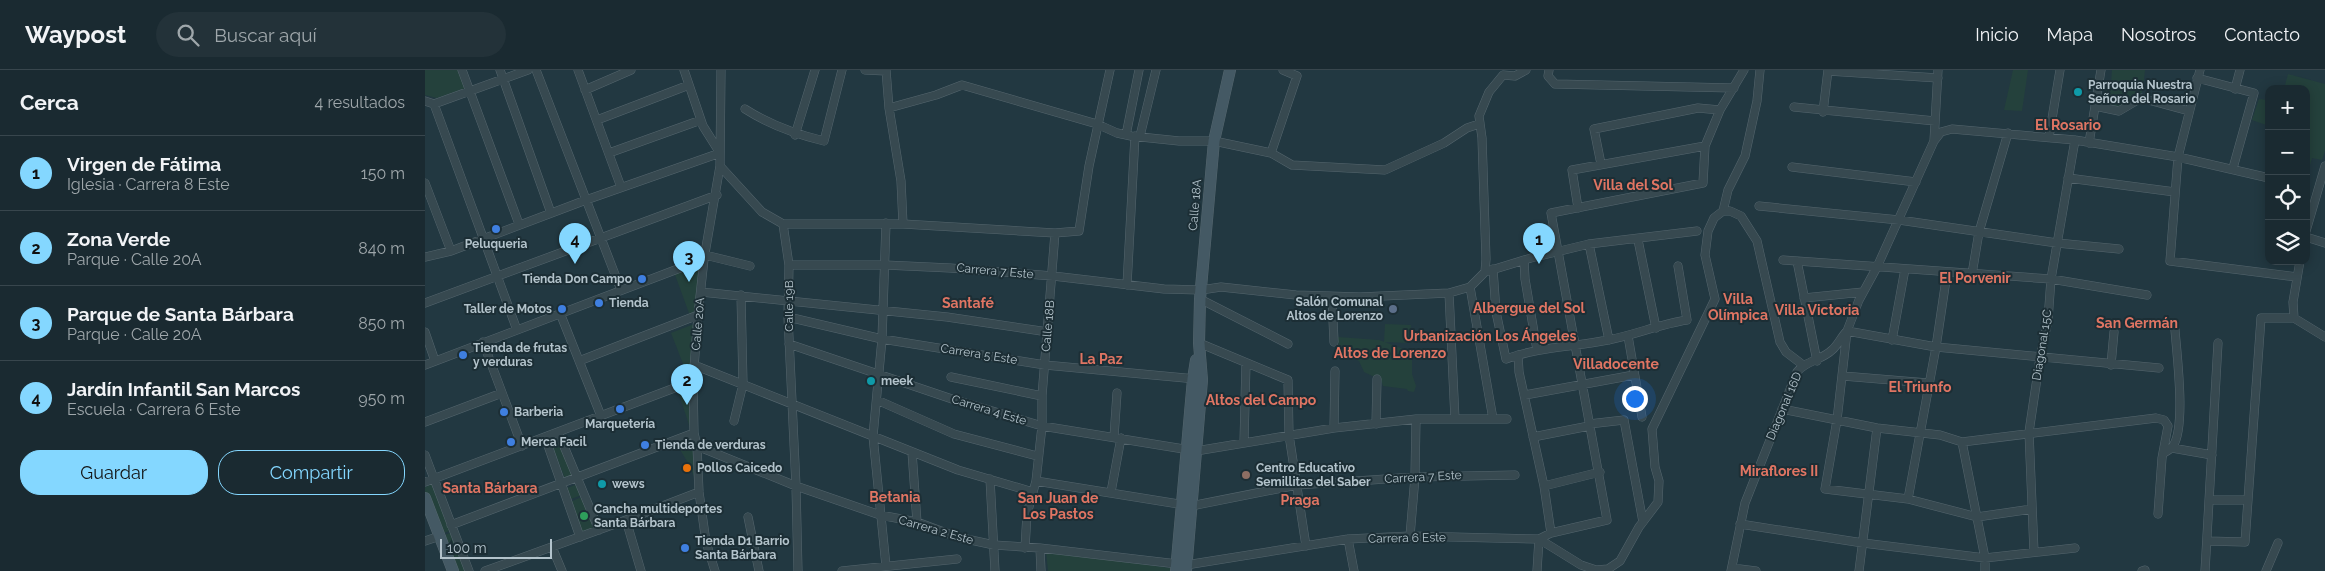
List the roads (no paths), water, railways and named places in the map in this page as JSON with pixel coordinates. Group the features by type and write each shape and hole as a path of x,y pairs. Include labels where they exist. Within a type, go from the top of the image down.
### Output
{"street":[{"path":"462,70 519,224"},
{"path":"500,70 551,213"},
{"path":"425,101 434,104 528,70"},
{"path":"536,70 621,290"},
{"path":"578,70 621,187"},
{"path":"585,90 631,70"},
{"path":"684,70 701,120 720,153"},
{"path":"721,70 721,166 761,212 783,224 903,224 1055,233 1079,231 1097,124 1110,70"},
{"path":"795,135 815,70"},
{"path":"745,110 768,124 795,135 824,142 842,70"},
{"path":"865,70 886,71 889,108 901,181 903,224"},
{"path":"1126,135 1139,70"},
{"path":"1127,285 1138,136 1156,70"},
{"name":"Calle 18A","path":"1181,568 1192,450 1201,295 1214,141 1230,70"},
{"path":"1271,154 1297,76 1283,70"},
{"path":"1485,272 1487,259 1482,138 1479,124 1483,105 1489,92 1503,75 1515,76 1526,70"},
{"path":"1549,70 1548,76 1555,84 1733,88"},
{"path":"1539,539 1551,533 1607,520 1600,472 1581,384 1551,213 1703,183 1705,146 1720,110 1744,70"},
{"path":"1539,539 1581,566 1596,570 1608,569 1620,561 1643,522 1658,502 1660,493 1651,429 1715,299 1705,255 1708,231 1715,218 1723,212 1728,190 1745,156 1757,101 1760,70"},
{"path":"2049,137 2060,70"},
{"path":"2089,143 2101,70"},
{"path":"2235,89 2240,70"},
{"path":"1823,112 1828,71 1938,74 1934,141"},
{"path":"2233,168 2254,93 2235,89 2199,74 2178,157 2170,261 2297,277"},
{"path":"597,120 689,85"},
{"path":"889,108 936,95 962,85 1097,124 1126,135 1179,141 1214,141 1271,154 1292,165 1385,170 1444,144 1467,128 1479,124"},
{"path":"2095,106 2119,111 2141,98 2189,111"},
{"path":"434,104 517,330"},
{"path":"1601,164 1594,128 1698,108 1720,110"},
{"path":"1794,108 1935,121"},
{"path":"609,153 701,120"},
{"path":"2032,509 1977,517 1908,499 1825,490 1837,420 1847,331 1861,296 1877,267 1934,141 1941,132 1953,129 2049,137 2178,157 2233,168 2265,177"},
{"path":"1973,274 1979,232 2008,134"},
{"name":"Diagonal 15C","path":"2034,552 2029,432 2040,358 2048,320 2051,279 2075,140"},
{"path":"1577,208 1572,170 1705,146"},
{"path":"425,258 451,251 519,224 720,153"},
{"name":"Calle 20A","path":"715,571 706,542 699,492 697,446 694,433 693,381 697,315 721,166"},
{"path":"2310,211 2325,166"},
{"path":"1792,167 1916,182"},
{"path":"2068,178 2175,192"},
{"path":"425,183 451,251"},
{"path":"425,304 717,195"},
{"path":"1759,206 1899,220 2119,250"},
{"name":"Diagonal 16D","path":"1723,212 1730,211 1741,216 1757,241 1780,342 1786,352 1803,365 1797,372 1745,503 1739,524 1733,570"},
{"name":"Calle 19B","path":"783,224 789,265 788,317 797,486 798,571"},
{"path":"886,224 883,339 873,436 880,515 892,568"},
{"path":"1201,295 1226,287 1360,298 1449,293 1470,287 1485,272 1524,260 1589,244 1638,240 1697,231"},
{"name":"Calle 18B","path":"1025,548 1027,514 1036,481 1037,456 1042,426 1042,396 1055,233"},
{"path":"2310,238 2325,243"},
{"path":"1638,240 1656,328"},
{"path":"1589,244 1609,340"},
{"path":"425,364 705,257 750,266"},
{"path":"1524,260 1525,279 1537,350"},
{"path":"1783,260 2051,279 2147,294"},
{"path":"1797,261 1817,361"},
{"name":"Carrera 7 Este","path":"789,265 885,265 1053,276 1201,295"},
{"path":"2295,318 2293,302 2299,265"},
{"path":"1493,269 1496,312 1505,359 1537,350 1574,346 1628,336 1665,324 1687,320 1678,266"},
{"path":"1892,340 1905,269"},
{"path":"1908,499 1921,434 1947,273"},
{"path":"1470,287 1493,419"},
{"path":"701,292 883,310 1048,332"},
{"path":"1449,293 1455,419"},
{"path":"734,421 743,384 741,295"},
{"path":"1201,295 1288,344"},
{"path":"1332,296 1334,342"},
{"path":"1804,298 1861,296"},
{"path":"560,314 601,416"},
{"path":"579,361 697,315"},
{"name":"Carrera 5 Este","path":"788,317 883,339 1045,365 1197,379"},
{"path":"2207,541 2245,542 2261,318 2295,318 2325,337"},
{"path":"2164,453 2172,448 2177,437 2179,409 2175,330"},
{"path":"1803,365 1817,361 1831,351 1847,331"},
{"path":"1847,331 1936,347 2111,365 2159,368"},
{"path":"425,332 435,361"},
{"path":"2111,365 2114,332"},
{"path":"1628,336 1642,417"},
{"path":"483,342 522,446"},
{"path":"1199,343 1288,380 1289,435 1306,546"},
{"path":"2205,571 2218,343"},
{"name":"Carrera 4 Este","path":"789,344 1042,426 1192,450"},
{"path":"1518,355 1544,486 1551,533"},
{"path":"1244,442 1246,363"},
{"path":"695,365 912,452 1033,492"},
{"path":"1334,428 1335,371"},
{"path":"1525,395 1634,375"},
{"path":"1843,376 1928,383"},
{"path":"951,377 1042,396"},
{"path":"1376,424 1377,379"},
{"path":"425,482 693,381"},
{"path":"1111,492 1117,437 1117,392"},
{"path":"425,422 502,393"},
{"path":"877,400 954,434 1037,456"},
{"path":"1782,409 1877,428 1940,435 1962,442 2029,432 2156,418 2164,420 2169,426 2164,453 2158,514"},
{"path":"1192,450 1334,428 1416,420 1507,419"},
{"path":"1410,536 1415,477 1416,420"},
{"path":"1533,437 1589,425 1624,420 1643,522"},
{"path":"1859,571 1877,428"},
{"path":"558,432 599,530"},
{"path":"451,525 694,433"},
{"path":"545,437 580,537"},
{"path":"1962,442 1985,558 1985,571"},
{"name":"Carrera 2 Este","path":"697,446 797,486 880,515 917,522 957,537 994,545 1039,548 1181,568"},
{"path":"2172,448 2212,455"},
{"path":"912,452 917,522"},
{"path":"425,455 469,571"},
{"path":"1544,486 1600,472"},
{"name":"Carrera 7 Este","path":"1036,481 1186,505 1297,485 1415,477 1515,475"},
{"path":"990,478 995,571"},
{"path":"485,571 699,492"},
{"path":"425,498 453,571"},
{"path":"2209,500 2248,500"},
{"path":"748,517 759,571"},
{"path":"626,520 641,571"},
{"path":"1739,524 1863,543 1985,558 2075,548"},
{"path":"425,541 440,536"},
{"name":"Carrera 6 Este","path":"1181,568 1348,539 1410,536 1539,539"},
{"path":"1348,539 1354,571"},
{"path":"1537,571 1539,539"},
{"path":"2266,571 2278,543"},
{"path":"552,547 563,571"},
{"path":"1039,548 1041,571"},
{"path":"842,571 892,568 957,559"},
{"path":"1733,570 1756,571"}],"place":[{"name":"Parroquia Nuestra Señora del Rosario","path":"2078,92"},
{"name":"Peluqueria","path":"496,229"},
{"name":"Jardín Infantil San Marcos","path":"575,264"},
{"name":"Virgen de Fátima","path":"1539,264"},
{"name":"Tienda Don Campo","path":"642,279"},
{"name":"Parque de Santa Bárbara","path":"689,282"},
{"name":"Tienda","path":"599,303"},
{"name":"Taller de Motos","path":"562,309"},
{"name":"Salón Comunal Altos de Lorenzo","path":"1393,309"},
{"name":"Tienda de frutas y verduras","path":"463,355"},
{"name":"meek","path":"871,381"},
{"name":"Zona Verde","path":"687,405"},
{"name":"Marquetería","path":"620,409"},
{"name":"Barberia","path":"504,412"},
{"name":"Merca Facil","path":"511,442"},
{"name":"Tienda de verduras","path":"645,445"},
{"name":"Pollos Caicedo","path":"687,468"},
{"name":"Centro Educativo Semillitas del Saber","path":"1246,475"},
{"name":"wews","path":"602,484"},
{"name":"Cancha multideportes Santa Bárbara","path":"584,516"},
{"name":"Tienda D1 Barrio Santa Bárbara","path":"685,548"}],"district":[{"name":"El Rosario","path":"2068,125"},
{"name":"Villa del Sol","path":"1633,185"},
{"name":"El Porvenir","path":"1975,278"},
{"name":"Santafé","path":"968,303"},
{"name":"Villa Olímpica","path":"1738,307"},
{"name":"Albergue del Sol","path":"1529,308"},
{"name":"Villa Victoria","path":"1817,310"},
{"name":"San Germán","path":"2137,323"},
{"name":"Urbanización Los Ángeles","path":"1490,336"},
{"name":"Altos de Lorenzo","path":"1390,353"},
{"name":"La Paz","path":"1101,359"},
{"name":"Villadocente","path":"1616,364"},
{"name":"El Triunfo","path":"1920,387"},
{"name":"Altos del Campo","path":"1261,400"},
{"name":"Miraflores II","path":"1779,471"},
{"name":"Santa Bárbara","path":"490,488"},
{"name":"Betania","path":"895,497"},
{"name":"Praga","path":"1300,500"},
{"name":"San Juan de Los Pastos","path":"1058,506"}]}
